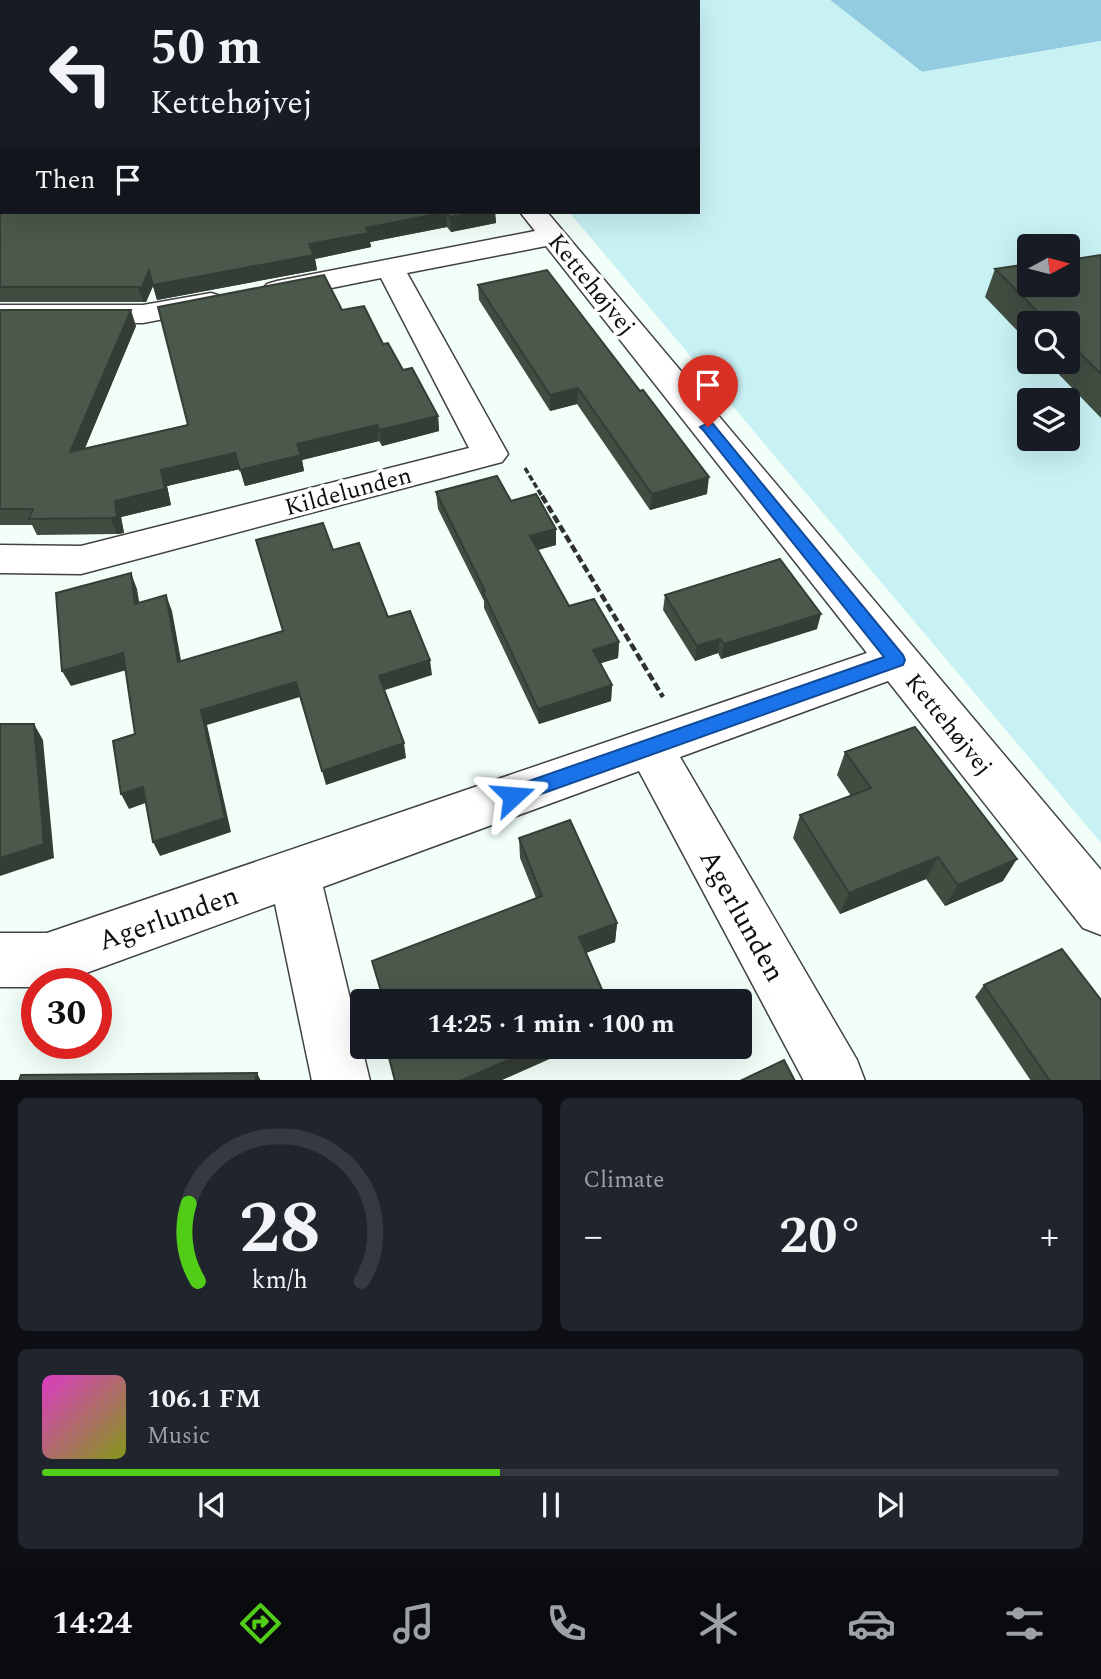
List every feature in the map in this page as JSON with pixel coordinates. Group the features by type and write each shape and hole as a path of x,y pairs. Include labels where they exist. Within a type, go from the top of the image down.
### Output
{"street":[{"path":"0,314 143,314 390,268 543,224"},
{"name":"Kettehøjvej","path":"543,224 1101,911"},
{"path":"390,268 490,454"},
{"name":"Kildelunden","path":"0,559 81,560 490,454"},
{"name":"Agerlunden","path":"0,960 47,960 897,660"},
{"name":"Agerlunden","path":"668,742 836,1080"},
{"path":"294,873 341,1080"}],"path":[{"path":"490,454 517,455 668,742"}],"shaded area":[{"path":"700,0 830,0 922,72 1101,41 1101,843 571,214 700,214"},
{"path":"830,0 1101,0 1101,41 922,72"}],"building":[{"path":"0,214 436,214 366,228 369,233 309,244 314,255 153,285 149,270 142,287 0,287"},
{"path":"1101,255 1101,374 1080,353 1080,311 1037,311 1024,298 1080,298 1080,258"},
{"path":"1017,266 1017,291 995,269"},
{"path":"547,270 709,477 652,494 578,388 550,395 478,285"},
{"path":"324,275 342,310 364,306 383,344 388,343 403,370 412,368 438,416 379,430 377,425 297,444 301,455 240,470 235,453 161,470 165,489 115,501 117,517 29,519 33,509 0,509 0,310 131,310 70,452 188,425 158,307"},
{"path":"497,476 511,501 536,494 556,529 530,536 569,606 594,599 619,642 593,650 612,685 538,709 483,592 485,591 436,492"},
{"path":"323,523 333,550 359,543 388,617 410,611 430,660 379,676 404,743 322,771 296,682 201,710 225,818 153,842 143,787 121,794 113,741 135,734 123,653 62,671 56,593 131,573 135,604 166,595 178,662 283,631 256,540"},
{"path":"780,559 821,614 724,644 720,639 697,646 665,595"},
{"path":"0,724 34,724 44,844 0,858"},
{"path":"915,727 1017,859 958,885 938,857 849,893 800,815 871,788 845,752"},
{"path":"570,820 617,923 579,937 602,989 380,989 372,961 542,896 519,838"},
{"path":"1062,949 1101,1000 1101,1080 1049,1080 984,985"},
{"path":"389,1059 510,1059 462,1080 395,1080"},
{"path":"784,1060 794,1080 742,1080"},
{"path":"257,1073 255,1080 19,1080 21,1075"}],"route":[{"path":"513,796 897,660 708,427"}]}
